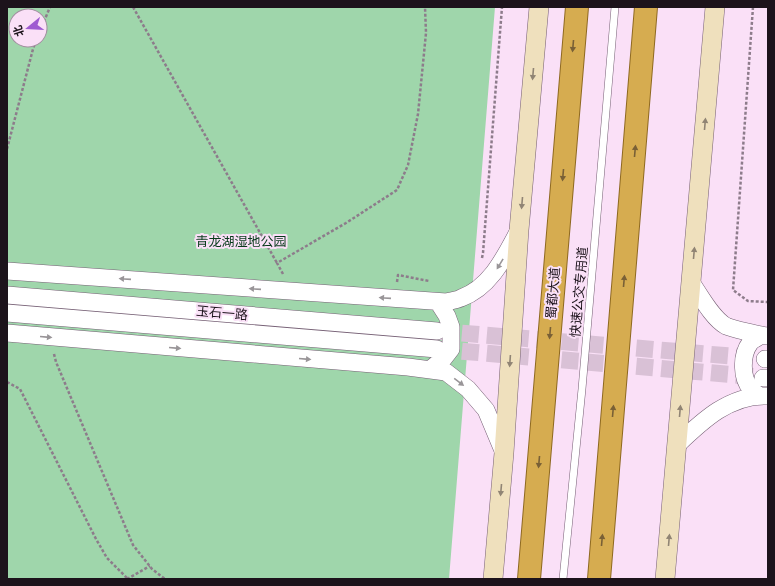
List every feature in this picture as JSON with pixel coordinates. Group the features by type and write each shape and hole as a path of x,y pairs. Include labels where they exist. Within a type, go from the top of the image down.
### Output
{"highway":[{"name":"蜀都大道","path":"529,579 577,7"},
{"path":"599,579 646,7"}],"main road":[{"path":"493,579 504,453 519,230 539,7"},
{"path":"665,579 715,7"}],"street":[{"path":"7,271 446,302 462,298 487,280 498,268 519,230"},
{"path":"691,282 713,314 726,326 764,336"},
{"name":"玉石一路","path":"7,295 437,331"},
{"path":"429,370 444,358 451,348 451,327 447,316 438,302"},
{"name":"玉石一路","path":"7,313 437,349"},
{"path":"7,333 446,372 468,389 486,410 504,453"},
{"path":"763,396 750,388 744,375 744,362 746,351 750,342 764,336"},
{"path":"677,445 702,420 720,408 763,396"}],"lane":[{"name":"快速公交专用道","path":"563,579 582,389 615,7"}],"path":[{"path":"133,7 293,292"},
{"path":"277,263 346,223 397,190 408,165 418,114 426,32 426,7"},
{"path":"481,259 483,253 502,7"},
{"path":"753,7 732,290 748,301 768,302"},
{"path":"7,149 33,48"},
{"path":"404,284 397,283 398,275 429,281"},
{"path":"50,337 56,362 133,545 150,566 165,579"},
{"path":"7,382 20,390 107,558 127,579 150,566"}],"green space":[{"name":"青龙湖湿地公园","path":"7,7 495,7 449,579 7,579"}],"tunnel":[{"path":"437,331 765,359"},
{"path":"437,349 759,377"}]}
